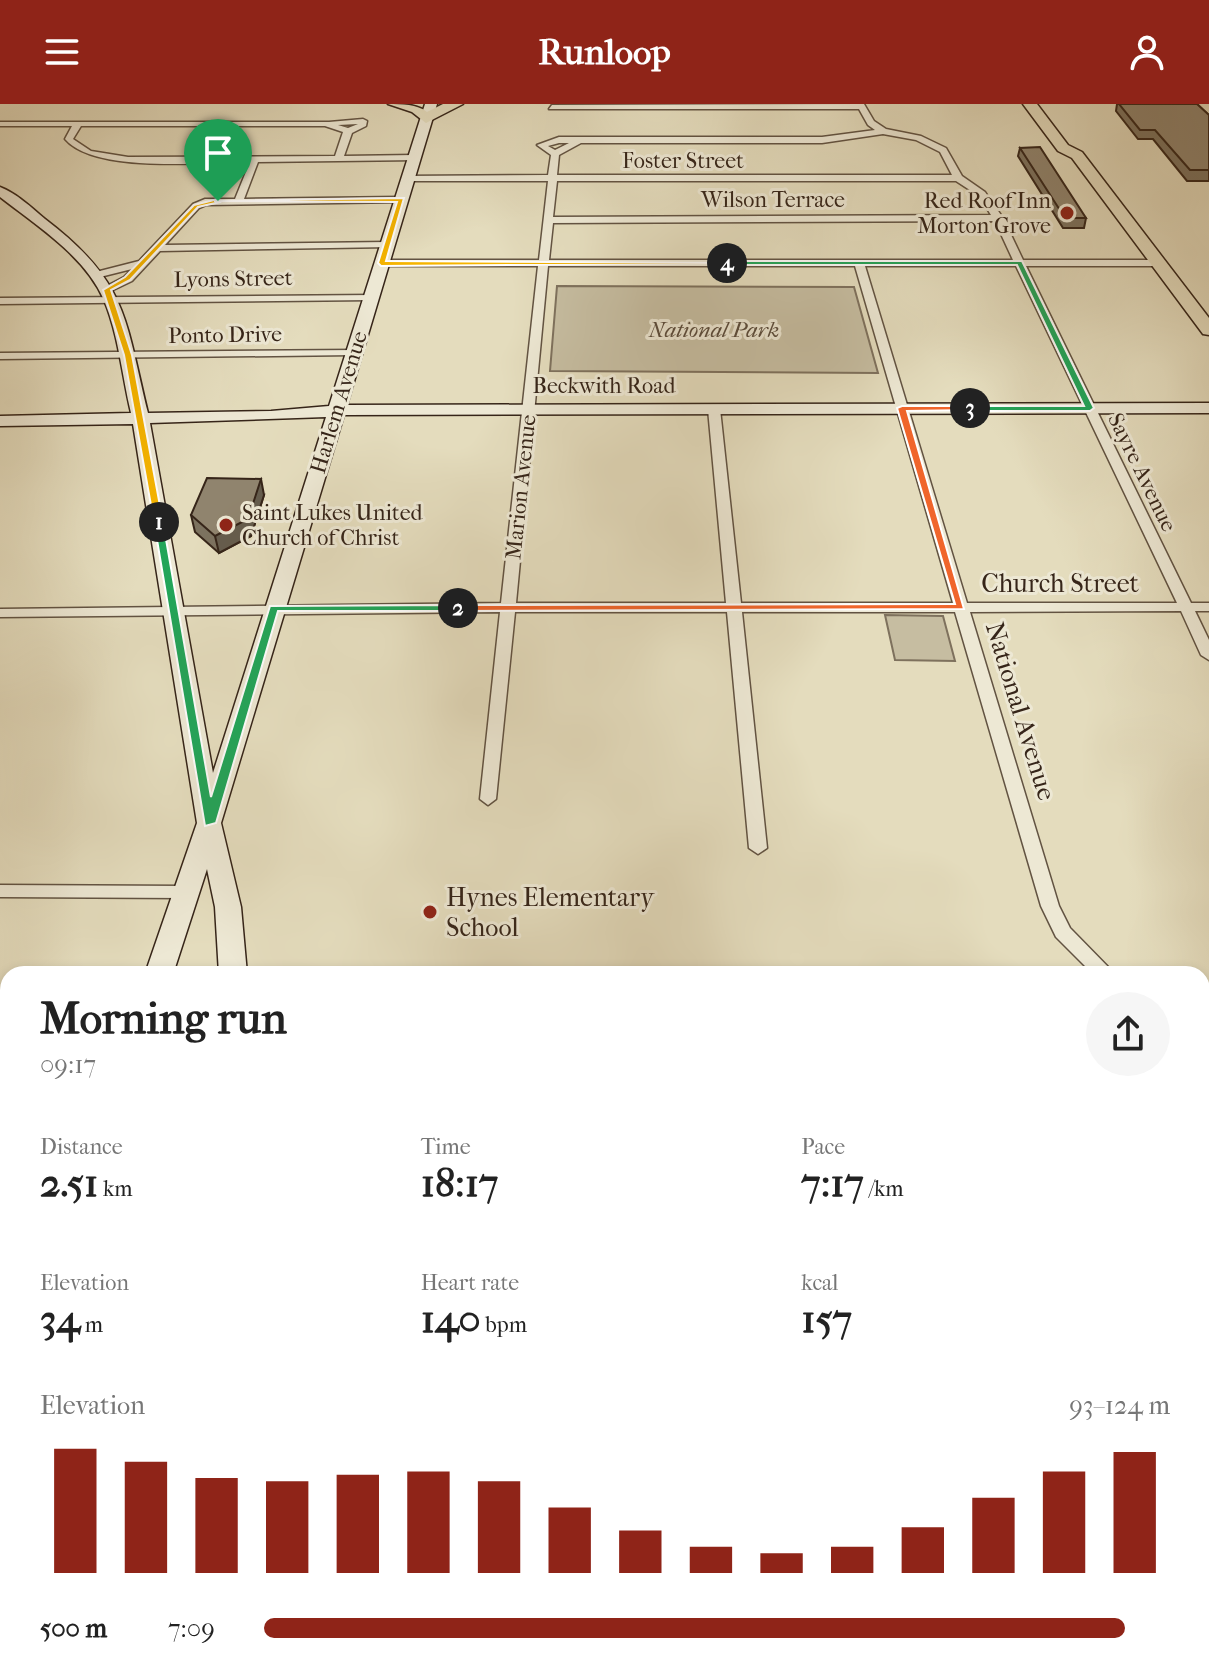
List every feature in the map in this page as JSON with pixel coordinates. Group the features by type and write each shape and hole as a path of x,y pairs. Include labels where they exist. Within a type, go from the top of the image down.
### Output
{"main road":[{"path":"395,104 429,112 456,104"},
{"path":"1030,104 1063,148 1077,155 1209,330"},
{"name":"Harlem Avenue","path":"162,966 209,823 429,112"},
{"path":"1070,132 1076,141 1077,155"},
{"path":"0,191 60,239 96,275 109,295 128,355 209,823 228,907 232,966"},
{"name":"Beckwith Road","path":"0,421 141,420 335,411 1209,408"}],"street":[{"path":"551,119 552,106 860,106 871,123 883,131"},
{"path":"0,124 326,124 363,121 362,126 348,131 326,124"},
{"path":"78,124 69,139 75,146 105,157 415,158"},
{"path":"339,158 348,131"},
{"path":"578,141 555,154 541,145 559,140 822,140 883,131"},
{"name":"Sayre Avenue","path":"883,131 918,138 943,150 958,178 982,194 998,218 1209,655"},
{"name":"Marion Avenue","path":"488,799 555,154"},
{"path":"239,200 255,159"},
{"name":"Foster Street","path":"408,178 958,178"},
{"path":"109,295 128,279 196,206 239,200 401,200"},
{"name":"Wilson Terrace","path":"548,220 998,218"},
{"path":"155,248 387,245"},
{"path":"381,263 1157,263"},
{"name":"National Avenue","path":"859,263 1050,906 1063,932 1097,966"},
{"path":"96,275 140,264"},
{"name":"Lyons Street","path":"0,301 109,295 371,297"},
{"name":"Ponto Drive","path":"0,356 354,352"},
{"path":"714,409 758,848"},
{"name":"Church Street","path":"0,613 274,608 1209,607"},
{"path":"0,891 185,892"}],"green space":[{"name":"National Park","path":"557,286 854,287 878,373 550,371"},
{"path":"885,615 943,616 955,661 895,660"}],"building":[{"path":"1119,104 1197,104 1209,115 1209,170 1190,170 1155,130 1140,130"},
{"path":"1040,147 1086,218 1065,218 1020,148"},
{"path":"207,478 261,479 248,519 215,536 191,515"}],"place":[{"name":"Red Roof Inn Morton Grove","path":"1067,213"},
{"name":"Saint Lukes United Church of Christ","path":"226,525"},
{"name":"Hynes Elementary School","path":"430,912"}],"route":[{"path":"401,200 381,263 1019,263 1090,408 902,408 961,607 274,608 209,823 141,420 128,355 107,290 128,279 196,206 218,201 401,200"}]}
